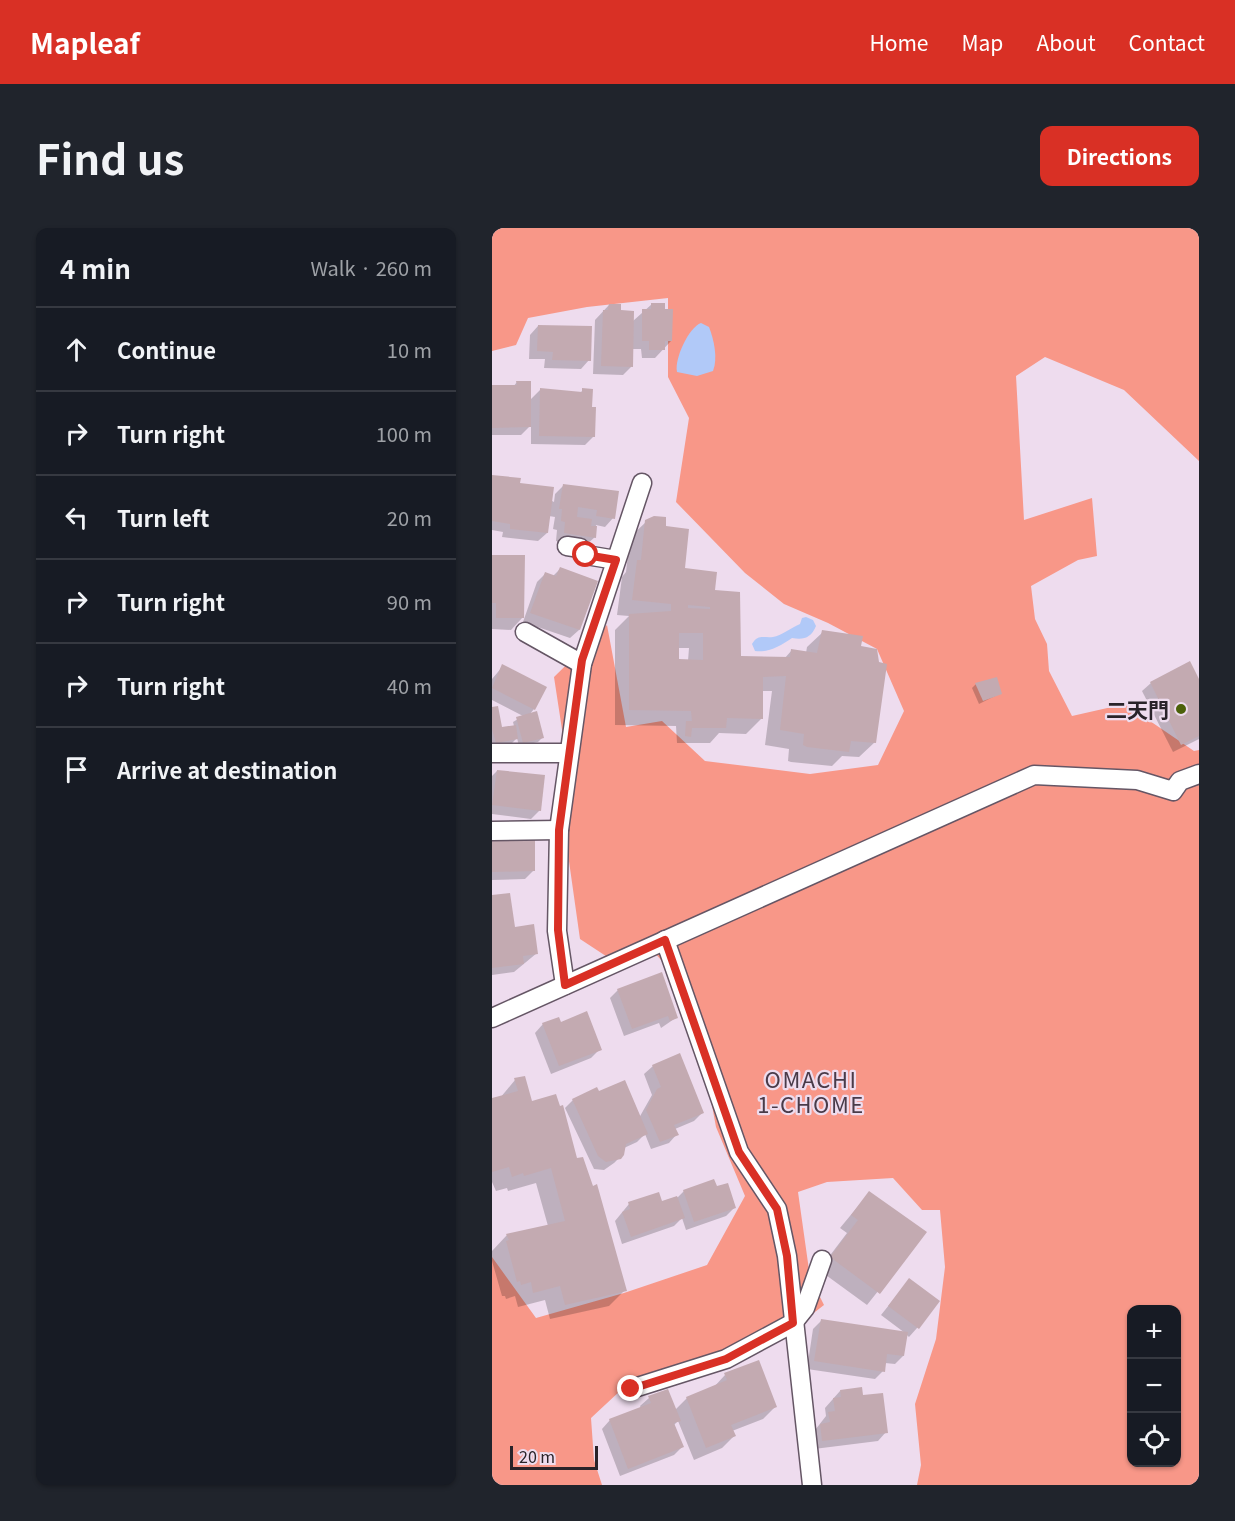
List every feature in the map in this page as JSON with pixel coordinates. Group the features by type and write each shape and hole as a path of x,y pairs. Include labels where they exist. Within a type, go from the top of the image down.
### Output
{"lane":[{"path":"565,985 558,930 559,830 582,664 642,483"},
{"path":"567,546 580,548 586,555 616,560"},
{"path":"525,632 582,664"},
{"path":"492,753 569,753"},
{"path":"492,1018 1035,775 1137,780 1173,791 1180,781 1199,774"},
{"path":"492,831 559,830"},
{"path":"665,940 739,1152 777,1209 787,1256 812,1485"},
{"path":"631,1389 726,1359 793,1323 805,1308 814,1288 822,1260"}],"shaded area":[{"path":"492,228 1199,228 1199,461 1124,390 1045,357 1016,376 1024,520 1092,498 1097,556 1078,560 1031,586 1035,619 1047,644 1049,671 1072,716 1125,704 1194,751 1199,750 1199,1485 917,1485 921,1465 915,1404 936,1339 945,1267 940,1210 922,1210 893,1178 827,1182 798,1192 810,1277 824,1305 775,1343 635,1377 591,1418 594,1460 602,1485 492,1485 492,1257 536,1318 624,1293 707,1265 745,1196 716,1127 703,1057 682,983 652,950 615,962 580,939 565,833 572,795 554,677 607,625 626,727 662,721 705,761 810,774 878,765 904,711 877,649 828,623 784,604 745,573 676,502 689,418 668,377 668,298 587,307 528,318 516,345 492,351"}],"water":[{"path":"701,323 709,327 712,338 715,355 713,371 697,376 677,372 683,344 696,326"},
{"path":"802,618 813,620 816,626 809,636 800,639 792,638 770,650 755,651 752,644 756,639 779,635 800,624"}],"building":[{"path":"651,303 665,303 665,309 673,309 672,341 665,341 665,350 649,350 649,341 642,341 642,309 651,309"},
{"path":"609,304 621,304 621,310 634,311 633,367 601,366 603,310 608,310"},
{"path":"538,325 592,326 591,361 552,360 553,352 537,351"},
{"path":"516,381 531,381 531,427 492,428 492,385 517,385"},
{"path":"540,388 582,392 582,388 593,389 592,407 596,407 595,437 539,436"},
{"path":"492,475 521,478 520,483 554,487 548,533 510,529 510,524 492,521"},
{"path":"563,484 619,491 615,519 596,516 597,510 578,507 577,517 592,519 591,526 597,526 596,538 564,533 565,522 561,521 562,509 559,509"},
{"path":"654,516 666,517 666,526 689,529 685,568 717,572 715,590 740,592 741,656 790,657 791,649 817,653 822,630 863,636 861,646 877,649 879,662 887,664 876,743 851,741 849,752 807,747 803,745 804,734 780,730 786,676 763,677 763,719 727,718 726,728 692,728 691,737 685,736 686,721 692,721 691,711 629,710 629,614 671,611 671,604 632,600 637,560 641,560 645,520","holes":["688,605 710,607 710,609 688,608","679,633 703,633 703,660 679,659"]},
{"path":"492,555 525,555 524,618 496,618 496,603 492,603"},
{"path":"560,567 598,581 580,630 530,613 545,572 556,576"},
{"name":"二天門","path":"1190,661 1199,679 1199,736 1181,745 1150,682"},
{"path":"502,664 547,687 535,710 492,688"},
{"path":"997,677 1002,694 983,701 975,683"},
{"path":"498,706 502,727 516,725 518,739 496,743 492,729 492,707"},
{"path":"537,711 544,738 523,743 516,717"},
{"path":"497,770 545,775 541,811 492,805"},
{"path":"535,837 535,871 492,872 492,838"},
{"path":"510,893 515,927 534,924 538,954 523,956 524,964 492,968 492,895"},
{"path":"662,972 678,1018 670,1021 668,1016 632,1029 617,989"},
{"path":"587,1011 602,1050 559,1066 542,1023 559,1017 561,1022"},
{"path":"680,1053 704,1113 674,1125 679,1135 660,1142 646,1110 657,1089 661,1087 652,1065"},
{"path":"525,1076 532,1101 556,1094 560,1106 563,1105 577,1158 583,1157 593,1186 597,1184 627,1291 565,1305 560,1286 533,1293 531,1282 521,1285 520,1281 517,1282 506,1234 565,1221 551,1168 512,1177 509,1167 492,1172 492,1098 518,1091 514,1078"},
{"path":"625,1080 648,1134 626,1144 621,1159 606,1162 598,1156 572,1099 597,1087 599,1091"},
{"path":"714,1179 717,1186 728,1183 736,1208 694,1222 683,1190"},
{"path":"869,1191 927,1232 880,1294 830,1257 858,1220 851,1215"},
{"path":"659,1192 662,1201 677,1196 685,1218 631,1237 622,1212 630,1209 628,1202"},
{"path":"909,1278 940,1301 919,1329 888,1306"},
{"path":"821,1319 908,1332 904,1356 887,1354 885,1372 814,1361"},
{"path":"759,1360 777,1407 731,1425 736,1436 706,1448 686,1397 727,1380 724,1373"},
{"path":"862,1387 863,1395 883,1393 888,1433 822,1441 820,1424 830,1422 828,1412 835,1411 833,1398 841,1397 840,1390"},
{"path":"668,1389 681,1421 674,1423 684,1447 628,1469 609,1419 651,1403 648,1396"}],"place":[{"name":"二天門","path":"1181,709"}],"district":[{"name":"OMACHI 1-CHOME","path":"811,1090"}],"route":[{"path":"586,555 616,560 582,660 559,830 558,930 565,985 665,940 739,1152 777,1209 787,1256 793,1323 769,1338 726,1359 631,1389"}]}
